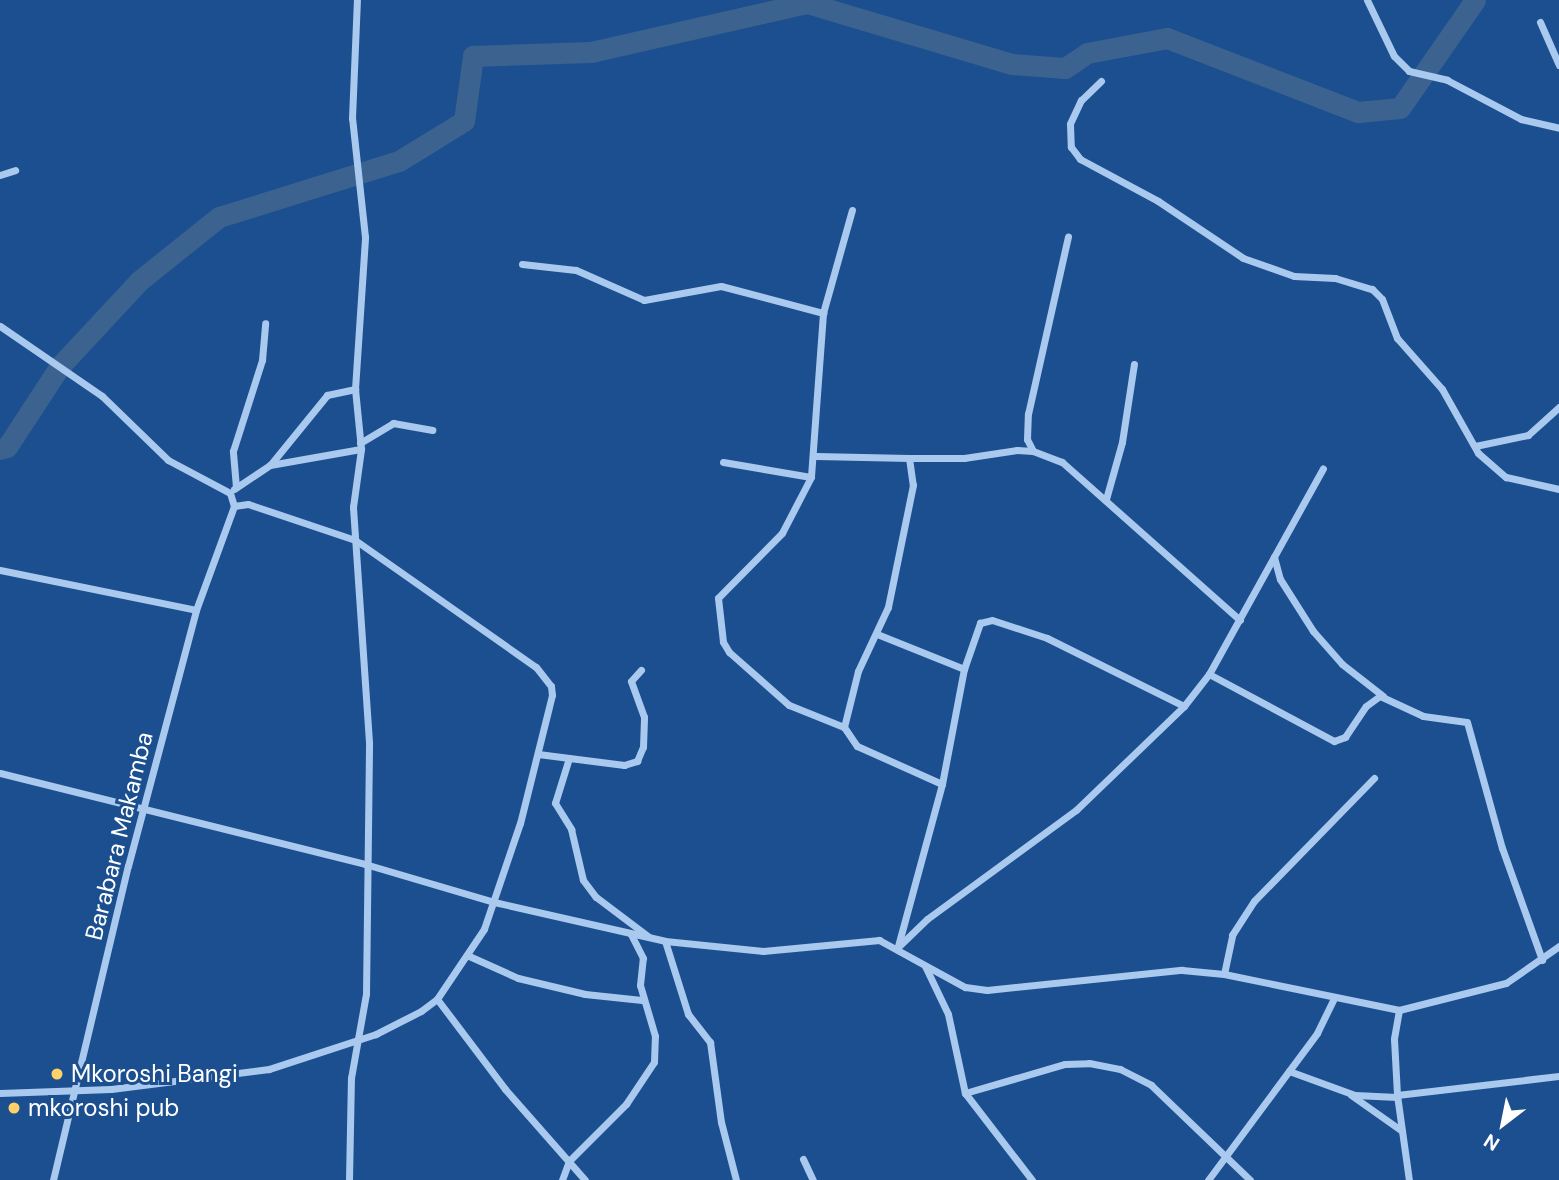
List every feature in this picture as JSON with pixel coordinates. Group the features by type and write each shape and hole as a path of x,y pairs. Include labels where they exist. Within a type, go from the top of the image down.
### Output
{"street":[{"path":"349,1180 351,1078 366,994 365,864 369,742 354,494 360,446 355,389 365,237 352,118 357,0"},
{"path":"1367,0 1394,56 1409,71 1447,80 1521,119 1559,128"},
{"path":"1540,22 1559,65"},
{"path":"1101,81 1081,100 1070,124 1071,147 1080,159 1158,201 1243,258 1294,276 1335,278 1372,289 1382,299 1397,338 1442,389 1475,446 1506,477 1559,489"},
{"path":"0,175 15,170"},
{"path":"852,210 823,313 816,456 811,477 782,533 719,594 722,634 729,652 776,696 801,712 844,727 857,746 943,784"},
{"path":"1033,451 1027,439 1028,414 1068,236"},
{"path":"522,264 583,272 644,300 721,286 823,313"},
{"path":"0,1093 72,1090 269,1069 331,1051 358,1037 398,1025 437,999 469,956 494,902 538,754 552,695 546,677 480,624 355,540 248,504 234,506 233,451 262,360 265,323"},
{"path":"0,326 22,338 102,396 169,460 233,490"},
{"path":"1106,499 1122,442 1135,364"},
{"path":"233,490 270,465 327,395 355,389"},
{"path":"1475,446 1528,435 1559,407"},
{"path":"270,465 360,446 393,423 432,430"},
{"path":"816,456 909,458 1033,451 1062,462 1240,620"},
{"path":"844,727 858,671 877,634 901,554 913,485 909,458"},
{"path":"723,462 811,477"},
{"path":"898,947 927,919 1076,810 1184,706 1209,674 1323,468"},
{"name":"Barabara Makamba","path":"53,1180 72,1090 196,610 234,506"},
{"path":"1274,556 1280,579 1313,631 1342,664 1383,696 1423,716 1462,720 1471,727 1502,848 1542,960"},
{"path":"0,570 196,610"},
{"path":"898,947 943,784 964,669 980,623 992,620 1047,638 1184,706"},
{"path":"877,634 964,669"},
{"path":"538,754 624,765 637,761 643,747 644,718 631,681 641,670"},
{"path":"1209,674 1334,741 1345,737 1374,698 1383,696"},
{"path":"569,758 555,803 575,839 583,880 596,897 649,937"},
{"path":"0,773 365,864 494,902 666,941 742,950 796,950 862,939 898,947 923,965 965,987 986,990 1152,971 1224,974 1399,1010 1489,989 1542,960 1559,946"},
{"path":"1224,974 1232,935 1242,917 1374,778"},
{"path":"562,1180 569,1161 626,1104 654,1062 655,1036 642,1000 643,958 630,933"},
{"path":"666,941 688,1014 710,1042 721,1122 736,1180"},
{"path":"469,956 518,978 585,994 642,1000"},
{"path":"923,965 948,1014 965,1093 1032,1180"},
{"path":"1208,1180 1317,1033 1334,998"},
{"path":"437,999 505,1089 585,1180"},
{"path":"1399,1010 1394,1039 1397,1096 1409,1180"},
{"path":"965,1093 1065,1064 1089,1062 1120,1069 1170,1101 1225,1159 1250,1180"},
{"path":"1289,1071 1370,1098 1559,1076"},
{"path":"1349,1093 1402,1131"},
{"path":"803,1159 813,1180"}],"waterway":[{"path":"0,449 7,447 60,366 139,281 219,217 399,161 464,121 473,56 591,52 807,3 1012,64 1065,68 1087,53 1167,38 1358,112 1400,108 1475,0"}],"place":[{"name":"Mkoroshi Bangi","path":"57,1074"},
{"name":"mkoroshi pub","path":"14,1108"}]}
